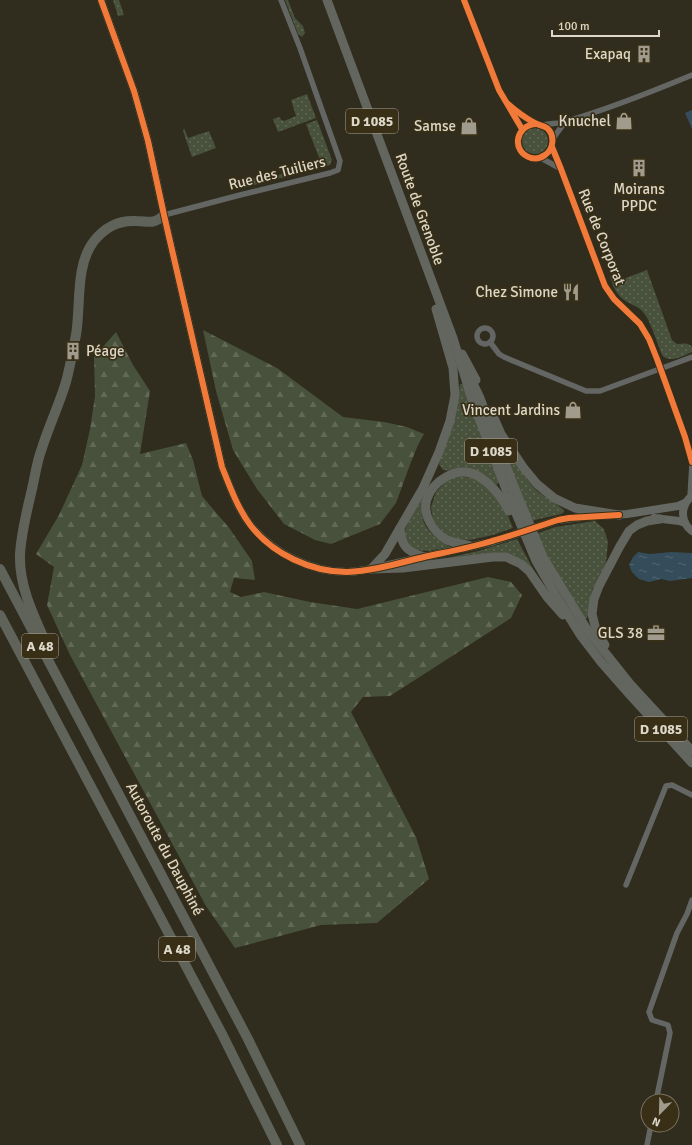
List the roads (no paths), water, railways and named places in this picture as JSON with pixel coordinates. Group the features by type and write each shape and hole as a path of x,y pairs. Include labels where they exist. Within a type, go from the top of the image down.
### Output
{"highway":[{"path":"80,722 28,599 22,580 20,556 22,534 41,449 66,381 76,330 82,267 90,247 103,231 116,223 128,221 158,221 164,215"},
{"name":"Autoroute du Dauphiné","path":"0,569 248,1038 300,1145"},
{"name":"A 48","path":"0,615 222,1034 277,1145"}],"main road":[{"path":"101,0 134,91 148,140 222,467 229,486 245,517 262,538 279,551 297,561 322,569 342,572 356,571 491,542 558,520 623,515 678,506 689,499"},
{"name":"Route de Grenoble","path":"327,0 453,338 475,407 510,499 536,561 581,636 601,662 632,693"},
{"path":"371,569 385,554 422,488 439,452 450,421 455,395 453,368 418,242"},
{"path":"453,338 480,387 501,434 523,467 537,484 554,498 575,508 685,523"},
{"name":"Route de Grenoble","path":"453,338 480,398 543,557 588,631 632,693"},
{"path":"471,546 448,540 434,530 428,519 426,500 430,492 444,477 462,472 473,474 494,488 504,502 536,561"},
{"path":"689,499 683,510 683,516 685,523 692,531"},
{"path":"632,693 596,630 592,614 594,599 606,573 629,531 642,523 660,519"},
{"path":"400,528 401,540 407,549 417,555 425,557"},
{"path":"371,569 403,568 493,557 506,557 521,564 529,571 548,597 581,636"},
{"name":"D 1085","path":"632,693 692,752"},
{"name":"D 1085","path":"632,693 692,763"}],"street":[{"name":"Rue des Tuiliers","path":"164,215 330,174 338,170 340,161 300,48 281,0"},
{"path":"464,0 493,77 522,129"},
{"path":"543,126 549,123 565,122 692,76"},
{"path":"508,104 535,124"},
{"path":"541,158 547,154 554,137 565,122"},
{"path":"552,144 551,134 549,131 543,126 535,124 530,124 522,129 518,141 520,150 528,157 541,158 561,169"},
{"name":"Rue de Corporat","path":"552,144 605,286 614,299 640,324 649,339 661,369 685,437 692,463 689,499"},
{"path":"490,342 499,354 504,357 586,391 600,391 692,357"},
{"path":"626,885 666,786 672,785 692,795"},
{"path":"658,1093 670,1033 668,1025 652,1020 649,1012 677,933 687,914 692,900"},
{"path":"647,1145 649,1133"}],"water":[{"path":"692,110 692,129 685,113"},
{"path":"638,552 650,554 671,552 692,553 692,578 670,581 661,579 649,582 639,579 632,572 629,565 633,557"}],"place":[{"name":"Exapaq","path":"644,54"},
{"name":"Knuchel","path":"624,121"},
{"name":"Samse","path":"469,126"},
{"name":"Moirans PPDC","path":"639,168"},
{"name":"Chez Simone","path":"571,292"},
{"name":"Péage","path":"73,351"},
{"name":"Vincent Jardins","path":"573,410"},
{"name":"GLS 38","path":"656,633"}]}
